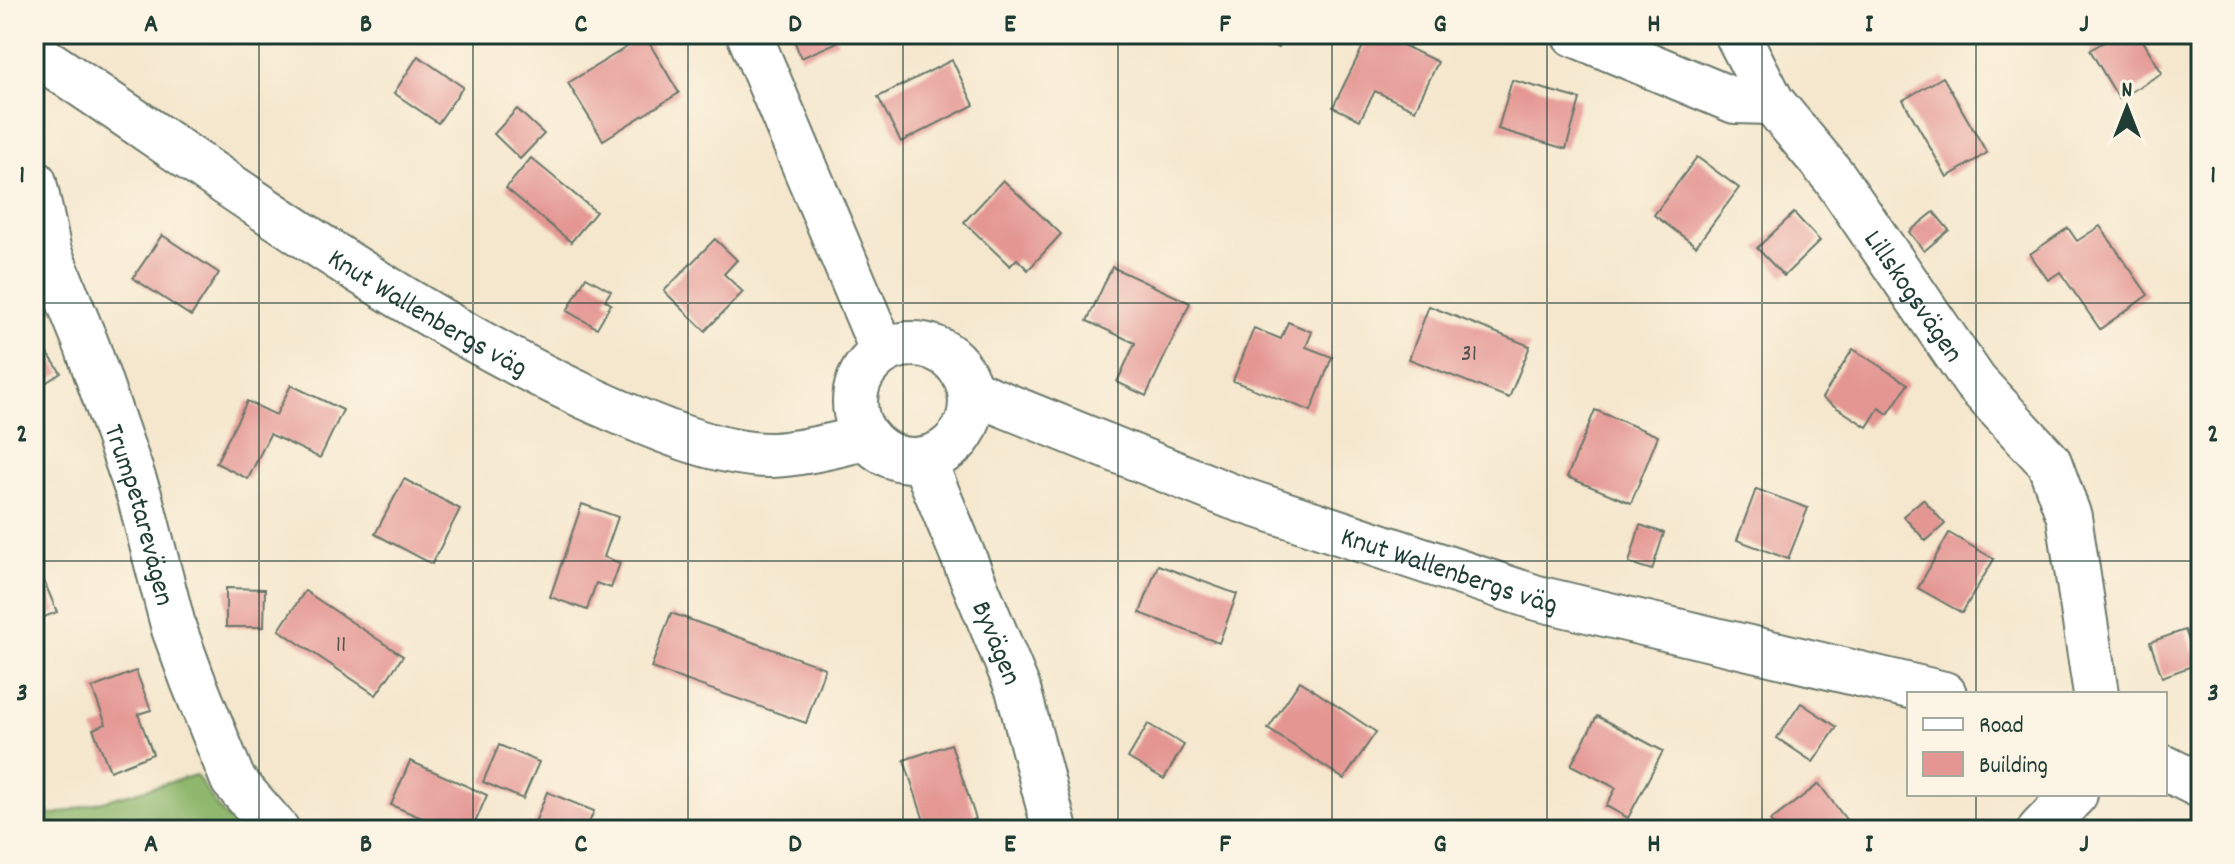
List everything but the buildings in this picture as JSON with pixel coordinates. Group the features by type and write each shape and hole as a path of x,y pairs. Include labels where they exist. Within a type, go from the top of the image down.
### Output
{"street":[{"path":"34,41 38,34"},
{"path":"749,34 883,352"},
{"path":"1574,34 1735,101 1772,102"},
{"name":"Lillskogsvägen","path":"1737,34 1772,102 1835,178 1975,382 2049,462 2069,517 2096,692"},
{"name":"Knut Wallenbergs väg","path":"34,53 328,253 519,366 652,427 733,449 771,455 867,438"},
{"name":"Trumpetarevägen","path":"34,182 49,252 87,346 140,498 174,629 193,681 233,780 277,830"},
{"path":"921,344 940,351 956,363 970,391 971,411 965,428 952,445 923,459 896,457 867,438 858,420 856,390 864,371 883,352 901,345 921,344"},
{"name":"Knut Wallenbergs väg","path":"970,391 1233,497 1537,598 1936,692"},
{"name":"Byvägen","path":"923,459 1018,689 1055,830"},
{"path":"2167,769 2201,786"},
{"path":"2040,830 2073,796"}],"green space":[{"path":"196,775 218,808 238,830 34,830 34,811 53,815"}]}
